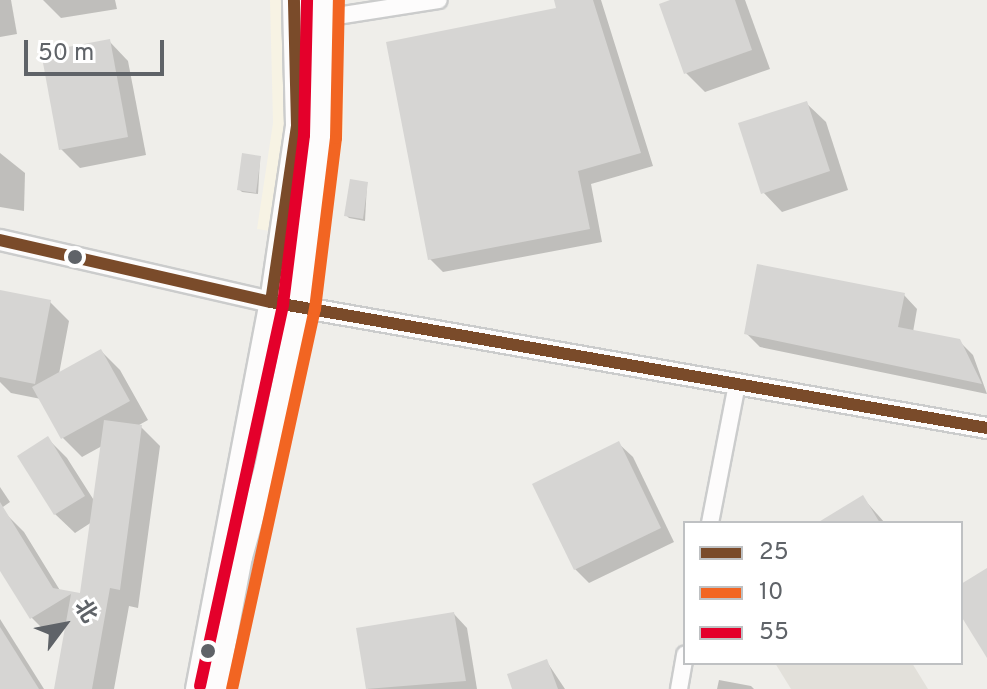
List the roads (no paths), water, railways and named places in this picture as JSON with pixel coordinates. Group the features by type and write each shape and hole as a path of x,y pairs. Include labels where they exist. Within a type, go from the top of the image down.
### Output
{"main road":[{"path":"197,689 271,302 297,125 294,0"},
{"path":"216,689 241,557 266,468 299,307 320,136 324,9"}],"street":[{"path":"324,9 439,0"},
{"path":"0,240 271,302 987,428"},
{"path":"710,521 737,384"},
{"path":"679,689 683,665"}]}
